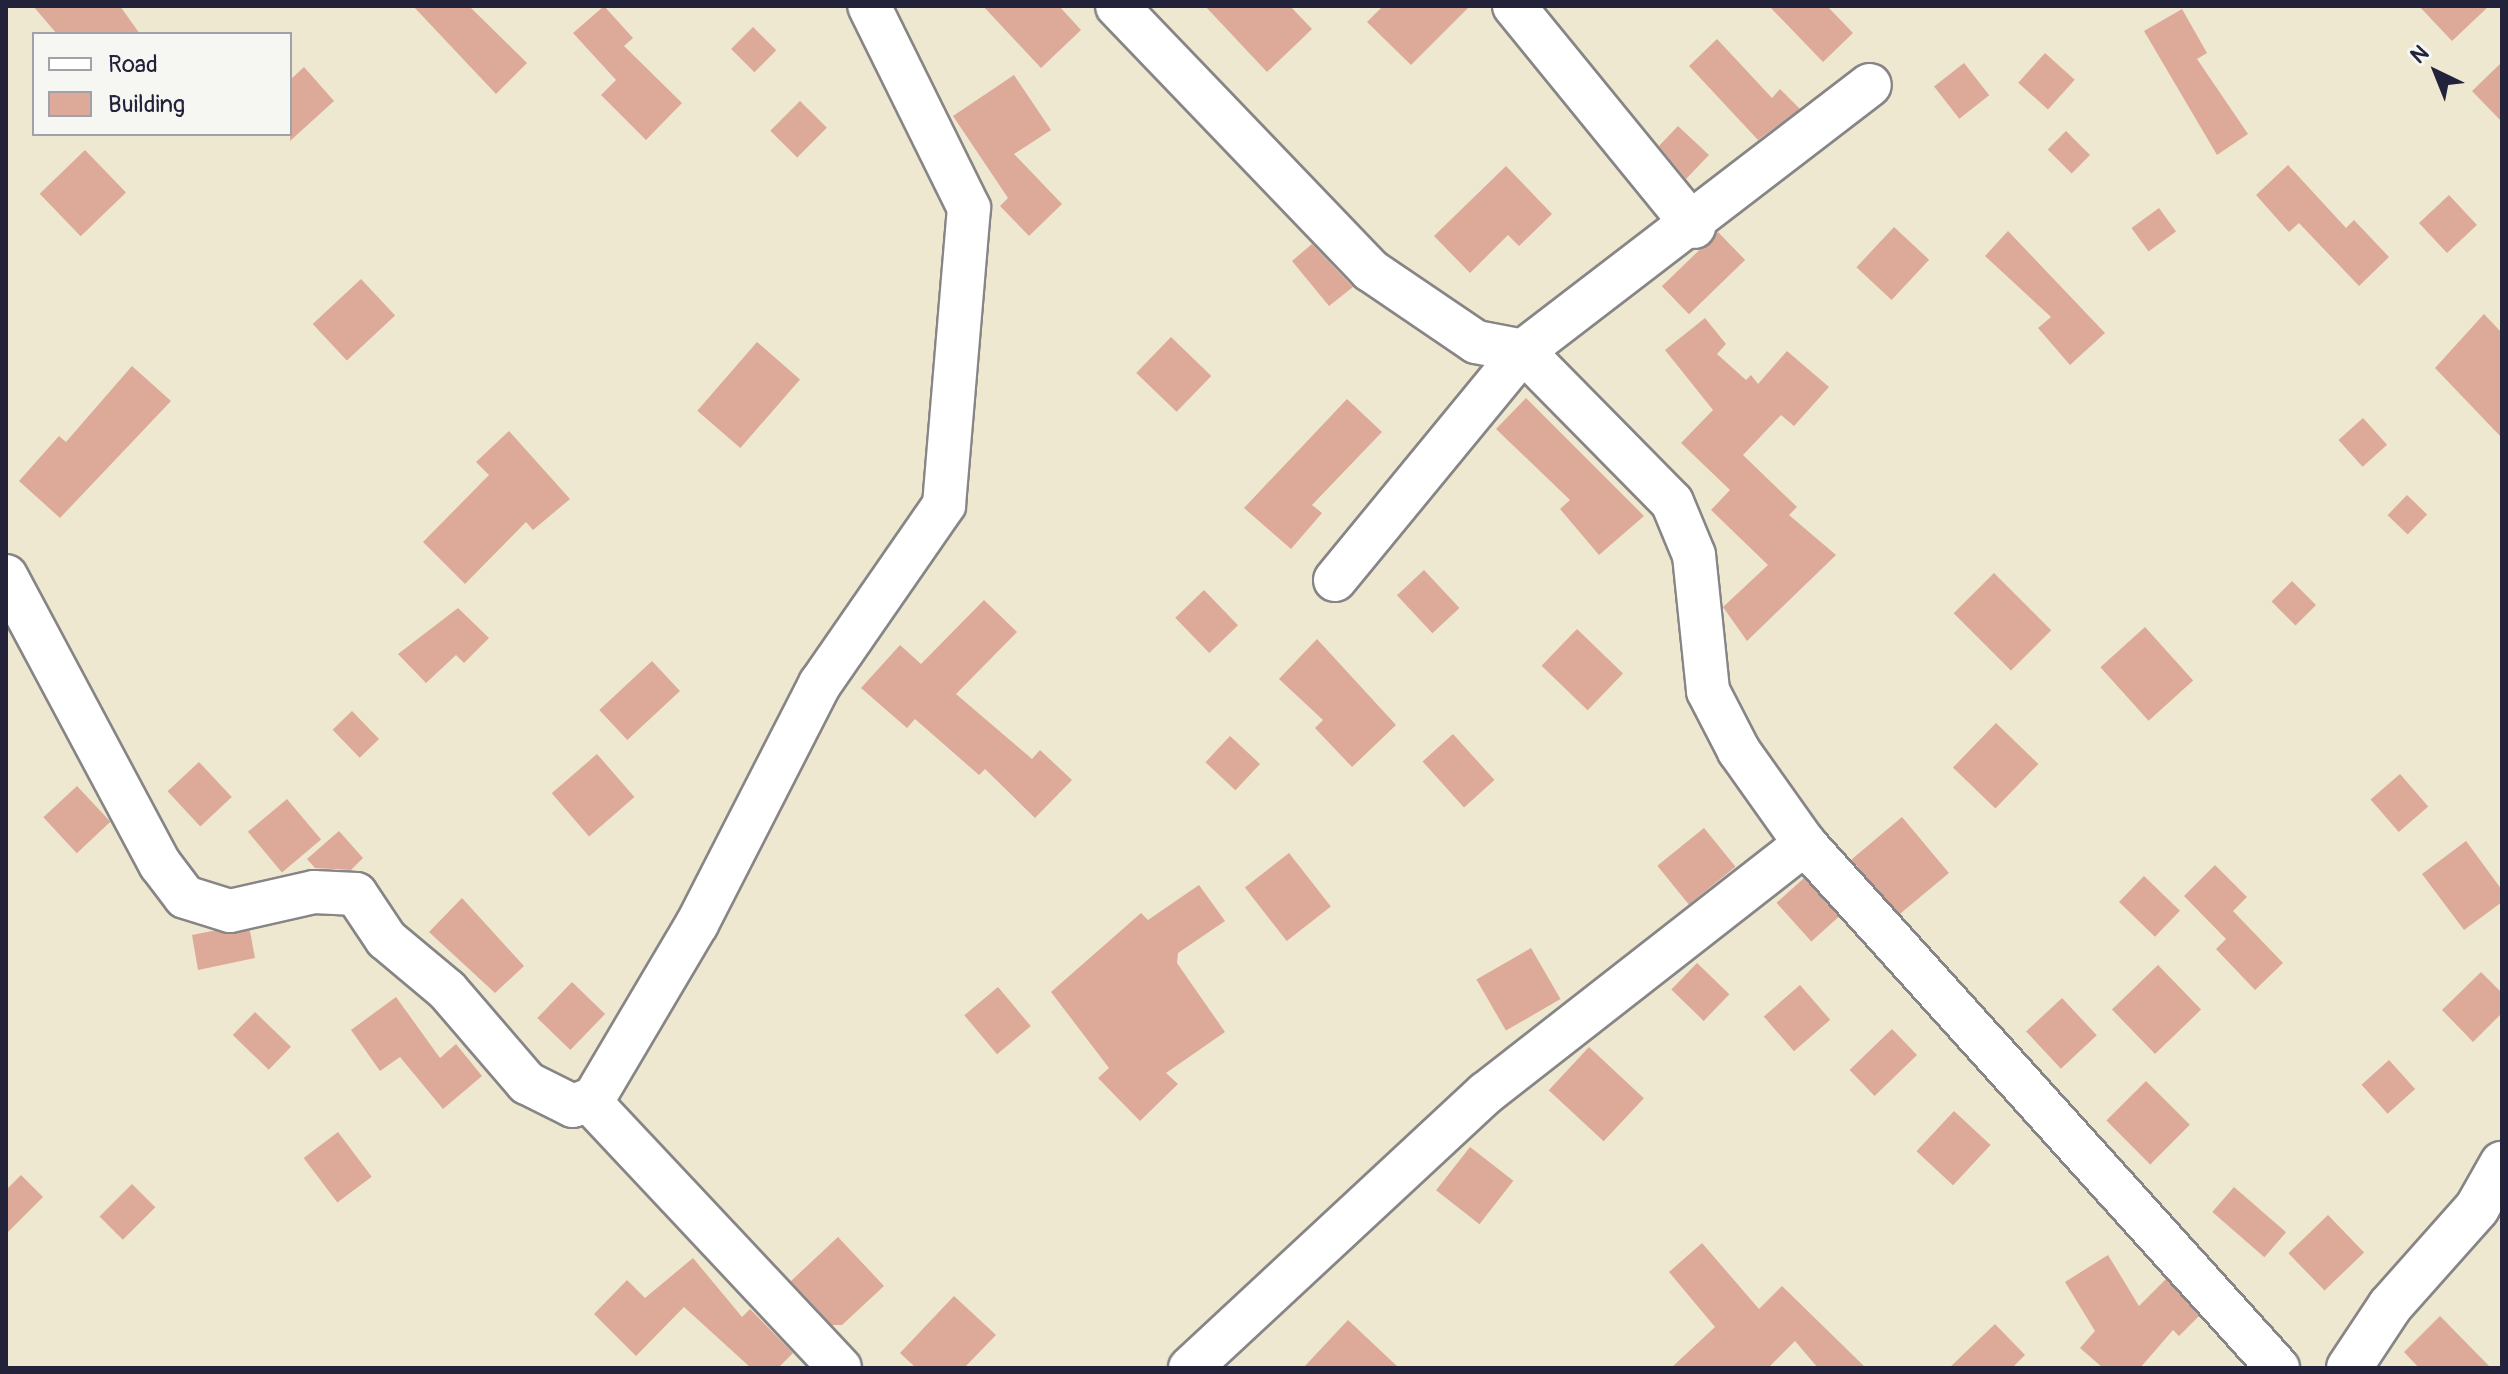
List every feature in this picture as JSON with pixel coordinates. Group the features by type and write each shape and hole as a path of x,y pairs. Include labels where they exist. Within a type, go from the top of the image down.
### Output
{"main road":[{"path":"2349,1368 2390,1306 2477,1208 2502,1164"}],"street":[{"path":"6,576 160,864 185,897 230,911 314,892 356,894 386,939 447,990 527,1083 573,1106 594,1098 697,924 820,684 944,505 969,208 869,6"},
{"path":"1117,6 1370,270 1476,342 1523,351 1672,502 1694,555 1708,691 1739,751 1805,844 2278,1368"},
{"path":"1514,6 1694,227"},
{"path":"1335,580 1523,351 1694,227 1870,85"},
{"path":"1190,1368 1486,1093 1805,844"},
{"path":"594,1098 840,1368"}],"building":[{"path":"33,6 120,6 139,32 55,32"},
{"path":"413,6 469,6 527,63 496,94"},
{"path":"604,6 633,38 624,46 682,103 646,140 601,95 616,80 573,33"},
{"path":"983,6 1059,6 1081,30 1041,68"},
{"path":"1205,6 1290,6 1312,29 1267,72"},
{"path":"1383,6 1470,6 1411,65 1367,22"},
{"path":"1769,6 1827,6 1853,33 1823,62"},
{"path":"2419,6 2489,6 2452,41"},
{"path":"2182,9 2207,53 2197,59 2248,134 2217,155 2144,31"},
{"path":"753,27 776,50 754,72 731,49"},
{"path":"1717,39 1772,98 1780,89 1800,109 1758,140 1689,66"},
{"path":"2045,53 2075,80 2048,109 2018,83"},
{"path":"2502,62 2502,122 2472,91"},
{"path":"1964,63 1989,95 1959,119 1934,86"},
{"path":"304,67 334,101 290,141 292,136 292,78"},
{"path":"1014,75 1051,130 1014,154 1062,204 1029,236 1000,206 1008,198 953,116"},
{"path":"800,101 827,128 797,158 770,131"},
{"path":"1678,126 1709,155 1686,179 1659,146"},
{"path":"2066,131 2090,155 2072,173 2048,149"},
{"path":"85,150 126,192 81,236 40,194"},
{"path":"2288,165 2346,228 2354,220 2389,257 2359,286 2299,223 2289,232 2256,195"},
{"path":"1506,166 1552,214 1519,246 1508,235 1470,273 1434,236"},
{"path":"2449,195 2477,225 2447,253 2419,223"},
{"path":"2159,208 2176,231 2149,251 2131,228"},
{"path":"1894,227 1929,260 1892,300 1856,267"},
{"path":"2008,231 2105,333 2070,365 2038,328 2051,317 1985,256"},
{"path":"1718,232 1745,260 1689,314 1662,286"},
{"path":"1312,244 1353,287 1329,306 1292,261"},
{"path":"361,279 395,316 347,361 313,324"},
{"path":"2484,314 2502,333 2502,438 2435,368"},
{"path":"1705,318 1726,344 1717,354 1746,380 1751,375 1758,384 1787,351 1829,387 1794,426 1781,415 1743,455 1797,507 1789,515 1836,555 1747,641 1723,607 1768,565 1711,510 1730,490 1681,443 1713,410 1665,350"},
{"path":"1171,337 1211,376 1177,412 1136,373"},
{"path":"757,342 800,379 740,448 697,411"},
{"path":"132,366 171,401 60,518 19,481 59,436 66,442"},
{"path":"1526,398 1644,516 1599,555 1560,509 1570,500 1496,429"},
{"path":"1347,399 1382,432 1312,505 1322,513 1291,549 1244,508"},
{"path":"2363,418 2387,445 2363,467 2338,440"},
{"path":"509,431 570,499 533,530 526,522 465,584 423,542 489,475 476,462"},
{"path":"2407,495 2427,514 2408,535 2388,515"},
{"path":"1424,570 1459,608 1432,633 1397,595"},
{"path":"1994,573 2051,630 2011,671 1954,613"},
{"path":"2292,581 2316,605 2296,626 2271,602"},
{"path":"1204,590 1238,625 1209,653 1175,618"},
{"path":"984,600 1017,632 956,694 1032,759 1040,750 1072,780 1035,818 985,769 979,775 915,719 907,728 861,688 900,645 921,664"},
{"path":"458,608 489,638 464,663 456,655 426,683 398,654"},
{"path":"2145,627 2193,681 2149,721 2100,667"},
{"path":"1577,629 1623,673 1588,710 1542,666"},
{"path":"1317,639 1396,725 1352,767 1315,728 1323,720 1279,679"},
{"path":"652,661 680,691 627,740 599,710"},
{"path":"352,711 379,739 360,758 333,730"},
{"path":"1996,723 2038,764 1995,809 1953,768"},
{"path":"1453,734 1494,780 1464,808 1423,761"},
{"path":"1230,736 1260,764 1235,790 1205,762"},
{"path":"597,754 634,797 589,836 552,793"},
{"path":"199,762 232,797 200,826 168,791"},
{"path":"2400,774 2428,806 2399,832 2371,800"},
{"path":"77,786 110,822 77,853 43,817"},
{"path":"287,799 321,840 282,872 248,832"},
{"path":"1902,817 1949,873 1898,915 1851,859"},
{"path":"1704,828 1735,867 1689,905 1657,866"},
{"path":"339,831 363,858 351,870 315,868 307,859"},
{"path":"2466,841 2502,890 2502,902 2464,930 2422,874"},
{"path":"1289,853 1331,907 1287,941 1245,887"},
{"path":"2215,865 2247,897 2233,911 2283,963 2255,990 2216,949 2226,939 2184,896"},
{"path":"2144,876 2180,911 2155,937 2119,902"},
{"path":"1804,878 1839,917 1811,941 1777,903"},
{"path":"1199,885 1225,921 1178,953 1177,963 1225,1032 1166,1073 1178,1084 1140,1121 1098,1078 1109,1068 1051,992 1141,913 1148,920"},
{"path":"462,898 524,966 495,993 429,932"},
{"path":"212,931 250,931 255,958 198,970 192,935"},
{"path":"1531,948 1560,999 1506,1031 1476,979"},
{"path":"1697,963 1729,994 1704,1021 1671,990"},
{"path":"2158,965 2201,1010 2155,1054 2112,1009"},
{"path":"2481,972 2502,993 2502,1013 2473,1042 2442,1010"},
{"path":"572,982 605,1014 570,1050 537,1018"},
{"path":"1800,985 1830,1020 1794,1051 1764,1016"},
{"path":"998,987 1031,1026 997,1054 964,1015"},
{"path":"396,997 440,1058 456,1044 482,1076 443,1109 400,1057 380,1071 351,1030"},
{"path":"2062,998 2097,1035 2061,1069 2026,1031"},
{"path":"255,1012 291,1047 269,1070 233,1035"},
{"path":"1892,1029 1917,1055 1875,1096 1850,1070"},
{"path":"1589,1047 1644,1098 1604,1141 1549,1090"},
{"path":"2389,1060 2415,1089 2388,1114 2362,1085"},
{"path":"2146,1081 2190,1125 2150,1164 2106,1121"},
{"path":"1954,1111 1991,1145 1953,1185 1916,1151"},
{"path":"338,1132 372,1177 337,1203 304,1158"},
{"path":"1470,1147 1513,1181 1479,1224 1436,1190"},
{"path":"21,1175 43,1197 6,1234 6,1190"},
{"path":"132,1184 155,1207 123,1240 99,1217"},
{"path":"2234,1187 2286,1232 2264,1257 2212,1212"},
{"path":"2328,1215 2364,1252 2325,1291 2288,1253"},
{"path":"838,1237 884,1286 842,1325 832,1325 791,1281"},
{"path":"1702,1243 1759,1309 1782,1286 1866,1368 1818,1368 1795,1341 1768,1368 1671,1368 1715,1327 1669,1272"},
{"path":"2108,1255 2139,1306 2166,1279 2199,1316 2179,1336 2173,1330 2140,1368 2103,1368 2080,1348 2095,1331 2065,1282"},
{"path":"693,1258 742,1317 750,1309 793,1353 778,1368 751,1368 684,1307 636,1356 594,1314 627,1280 645,1298"},
{"path":"954,1296 996,1335 964,1368 916,1368 900,1353"},
{"path":"2440,1316 2491,1368 2419,1368 2404,1352"},
{"path":"1348,1320 1399,1368 1303,1368"},
{"path":"1995,1324 2025,1355 2012,1368 1949,1368"}]}
